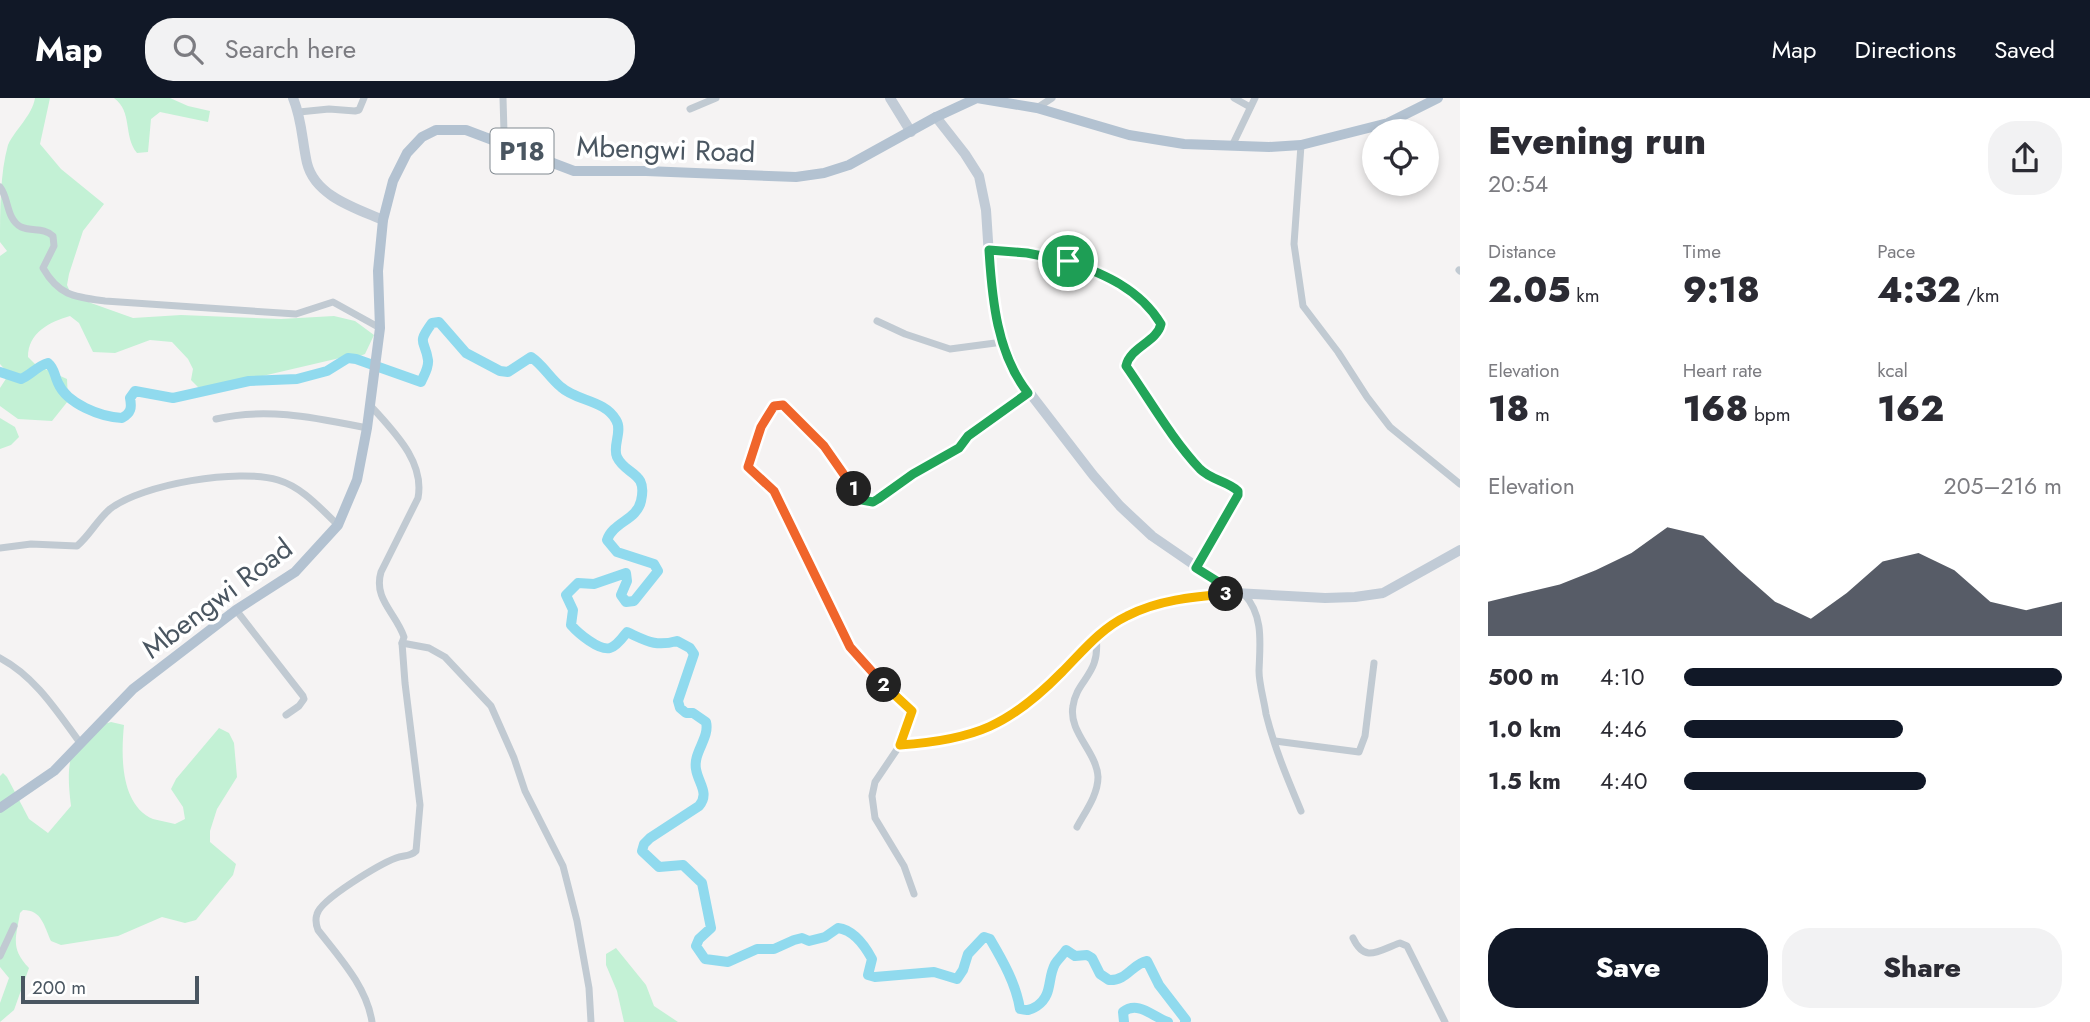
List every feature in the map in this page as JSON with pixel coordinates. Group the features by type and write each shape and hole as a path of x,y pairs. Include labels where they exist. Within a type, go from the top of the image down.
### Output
{"main road":[{"name":"Mbengwi Road","path":"0,808 54,771 133,689 236,610 295,572 338,525 357,480 367,428 380,328 378,271 383,220 393,181 407,153 422,137 436,130 457,130 497,141 574,171 796,177 824,173 849,165 936,117 977,98 1037,108 1129,135 1184,144 1232,147 1301,145 1388,123 1438,98"}],"street":[{"path":"293,98 299,112 307,164 316,181 339,200 383,220"},
{"path":"299,112 329,109 355,111 359,110 364,98"},
{"path":"497,141 504,132 503,98"},
{"path":"690,109 700,101 716,98"},
{"path":"891,98 911,132"},
{"path":"1037,108 1052,98"},
{"path":"1234,98 1250,107"},
{"path":"1232,147 1255,98"},
{"path":"936,117 979,176 986,210 991,287 1003,342 1028,393 1120,506 1152,536 1196,568 1240,593 1254,607 1262,645 1259,674 1267,716 1301,811"},
{"path":"1301,145 1294,244 1303,306 1390,427 1460,484"},
{"path":"0,187 4,192 6,205 21,227 45,230 53,236 54,246 43,268 52,284 61,291 104,301 296,314 333,302 380,328"},
{"path":"989,250 1048,256 1112,278 1158,318 1160,330 1130,357 1126,366 1172,434 1199,468 1209,476 1236,488 1238,493 1196,568"},
{"path":"877,321 905,334 950,349 1003,342"},
{"path":"914,894 904,866 875,818 872,796 875,782 900,745 912,711 850,647 774,491 748,467 755,442 771,410 776,405 783,405 824,446 862,500 873,502 913,474 959,448 968,436 1028,393"},
{"path":"369,404 404,446 418,470 419,478 418,498 378,582 381,596 403,632 420,804 416,851 394,859 354,881 320,908 316,921 318,930 361,991 370,1008 372,1022"},
{"path":"216,419 255,413 287,414 367,428"},
{"path":"0,548 32,544 77,545 103,516 118,504 192,480 243,476 276,479 305,494 338,525"},
{"path":"900,745 950,740 1006,719 1029,704 1096,636 1125,616 1156,605 1240,593 1325,598 1383,593 1460,550"},
{"path":"236,610 303,696 299,706 286,715"},
{"path":"1077,827 1092,799 1098,777 1093,759 1072,714 1073,706 1094,665 1098,648 1096,636"},
{"path":"402,643 429,648 445,657 488,702 494,713 525,791 563,866 577,921 590,995 591,1022"},
{"path":"0,658 27,677 44,695 81,744"},
{"path":"1275,741 1359,752 1365,736 1374,663"},
{"path":"0,956 14,926"},
{"path":"1353,939 1358,949 1371,954 1400,943 1407,946 1445,1022"}],"green space":[{"path":"35,98 50,98 40,144 61,169 104,204 83,231 69,274 67,285 71,294 133,318 181,315 281,319 334,316 355,321 374,335 365,354 220,386 198,387 191,380 193,369 188,359 172,342 150,340 115,353 93,352 79,323 70,316 41,330 32,341 28,357 36,365 67,379 68,401 52,421 18,419 0,406 0,388 9,374 0,364 0,256 7,251 0,242 2,180 8,145 31,111"},
{"path":"114,98 170,98 210,111 208,122 160,112 151,119 148,152 137,153 130,139 124,110"},
{"path":"0,418 15,427 19,437 11,445 0,449"},
{"path":"111,722 124,725 123,764 134,803 153,819 175,824 185,819 183,807 171,789 176,779 219,728 229,733 234,743 237,777 217,809 210,831 210,842 236,864 233,875 196,920 185,923 162,917 118,936 61,945 51,941 38,916 23,910 20,913 16,942 19,954 29,968 14,1010 0,1022 0,1003 9,978 0,967 0,776 3,773 7,777 29,819 48,833 71,806 70,765 77,743 96,728"},
{"path":"616,948 646,985 654,1006 678,1022 624,1022 617,991 606,965 606,954"}],"waterway":[{"path":"0,372 21,379 48,363 62,390 77,403 95,412 122,418 130,410 130,398 135,391 173,398 249,381 297,379 327,371 348,358 421,382 428,363 423,339 432,323 439,322 466,353 500,371 508,372 531,357 567,392 598,404 616,420 617,457 639,479 642,491 635,513 614,529 607,540 617,552 654,564 658,571 634,601 626,602 621,595 627,581 626,573 594,584 578,583 566,595 573,610 571,625 600,647 610,648 627,632 657,643 677,641 690,648 694,654 678,701 680,708 686,713 693,713 706,722 706,734 696,763 702,801 699,806 650,838 642,851 659,867 683,865 702,883 711,928 699,939 696,946 705,959 728,962 757,949 774,949 802,938 809,941 825,937 838,928 854,935 866,949 872,959 868,975 875,977 934,972 957,979 968,954 984,937 990,939 1004,964 1020,1009 1031,1009 1042,1002 1048,992 1055,964 1066,950 1075,956 1087,955 1092,958 1100,974 1109,980 1120,978 1147,961 1159,985 1185,1022"},
{"path":"1124,1022 1123,1012 1134,1008 1168,1022"}],"route":[{"path":"989,250 1027,253 1068,261 1112,278 1158,318 1161,324 1159,331 1130,357 1126,366 1172,434 1199,468 1238,491 1196,568 1236,593 1177,600 1125,616 1096,636 1029,704 1006,719 950,740 900,745 912,711 850,647 774,491 748,467 755,442 774,406 783,405 824,446 862,500 873,502 913,474 959,448 968,436 1028,393 1002,339 991,287 989,250"}]}
